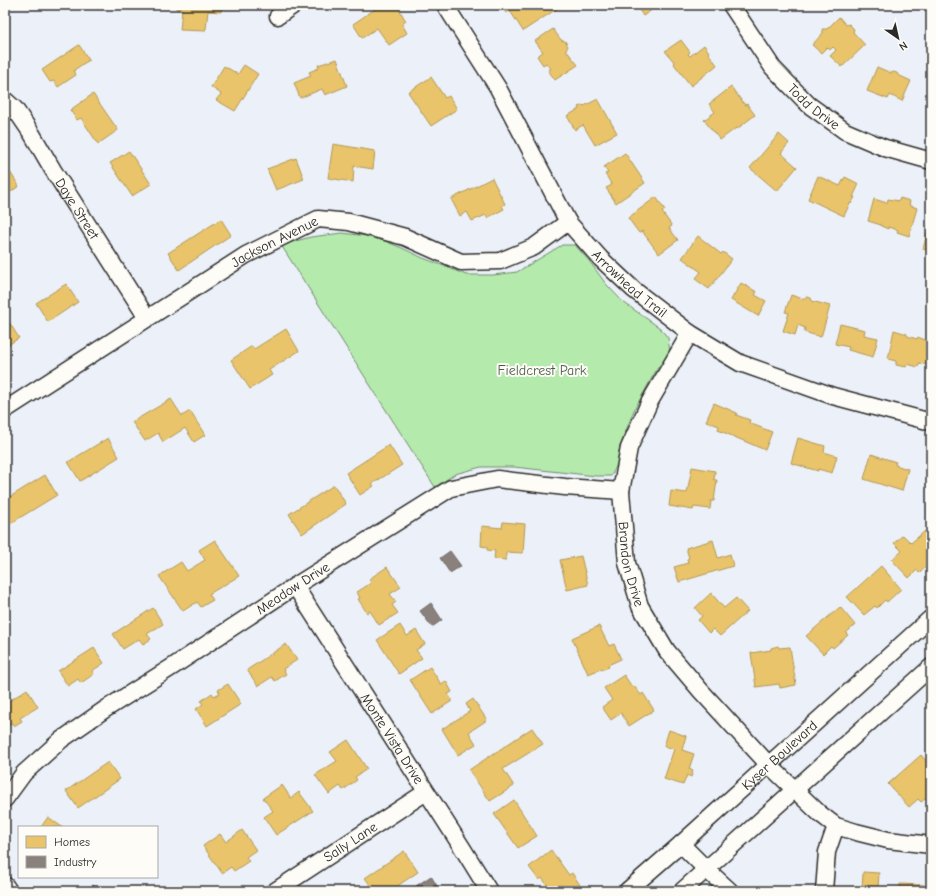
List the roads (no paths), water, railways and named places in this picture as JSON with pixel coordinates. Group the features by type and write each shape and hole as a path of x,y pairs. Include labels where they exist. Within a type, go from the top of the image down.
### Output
{"street":[{"path":"278,16 294,5"},
{"name":"Arrowhead Trail","path":"445,5 498,88 568,222 601,259 634,290 690,334 740,364 833,396 931,422"},
{"name":"Todd Drive","path":"731,5 773,68 809,105 845,131 884,148 931,161"},
{"name":"Daye Street","path":"5,100 15,109 32,134 53,170 147,318"},
{"name":"Jackson Avenue","path":"5,410 246,255 318,219 349,222 405,237 461,262 500,261 534,247 568,222"},
{"name":"Brandon Drive","path":"690,334 649,403 629,448 621,490 627,563 640,606 667,651 701,691 768,764 819,813 836,826"},
{"name":"Meadow Drive","path":"5,799 24,773 62,740 104,710 295,586 451,488 497,480 565,487 621,490"},
{"name":"Monte Vista Drive","path":"295,586 490,891"},
{"name":"Kyser Boulevard","path":"627,891 931,618"},
{"path":"682,891 931,667"},
{"name":"Sally Lane","path":"275,891 426,792"},
{"path":"824,891 827,852 836,826 888,840 931,844"},
{"path":"681,844 730,891"},
{"path":"5,885 9,891"}],"park label":[{"name":"Fieldcrest Park","path":"542,370"}]}
